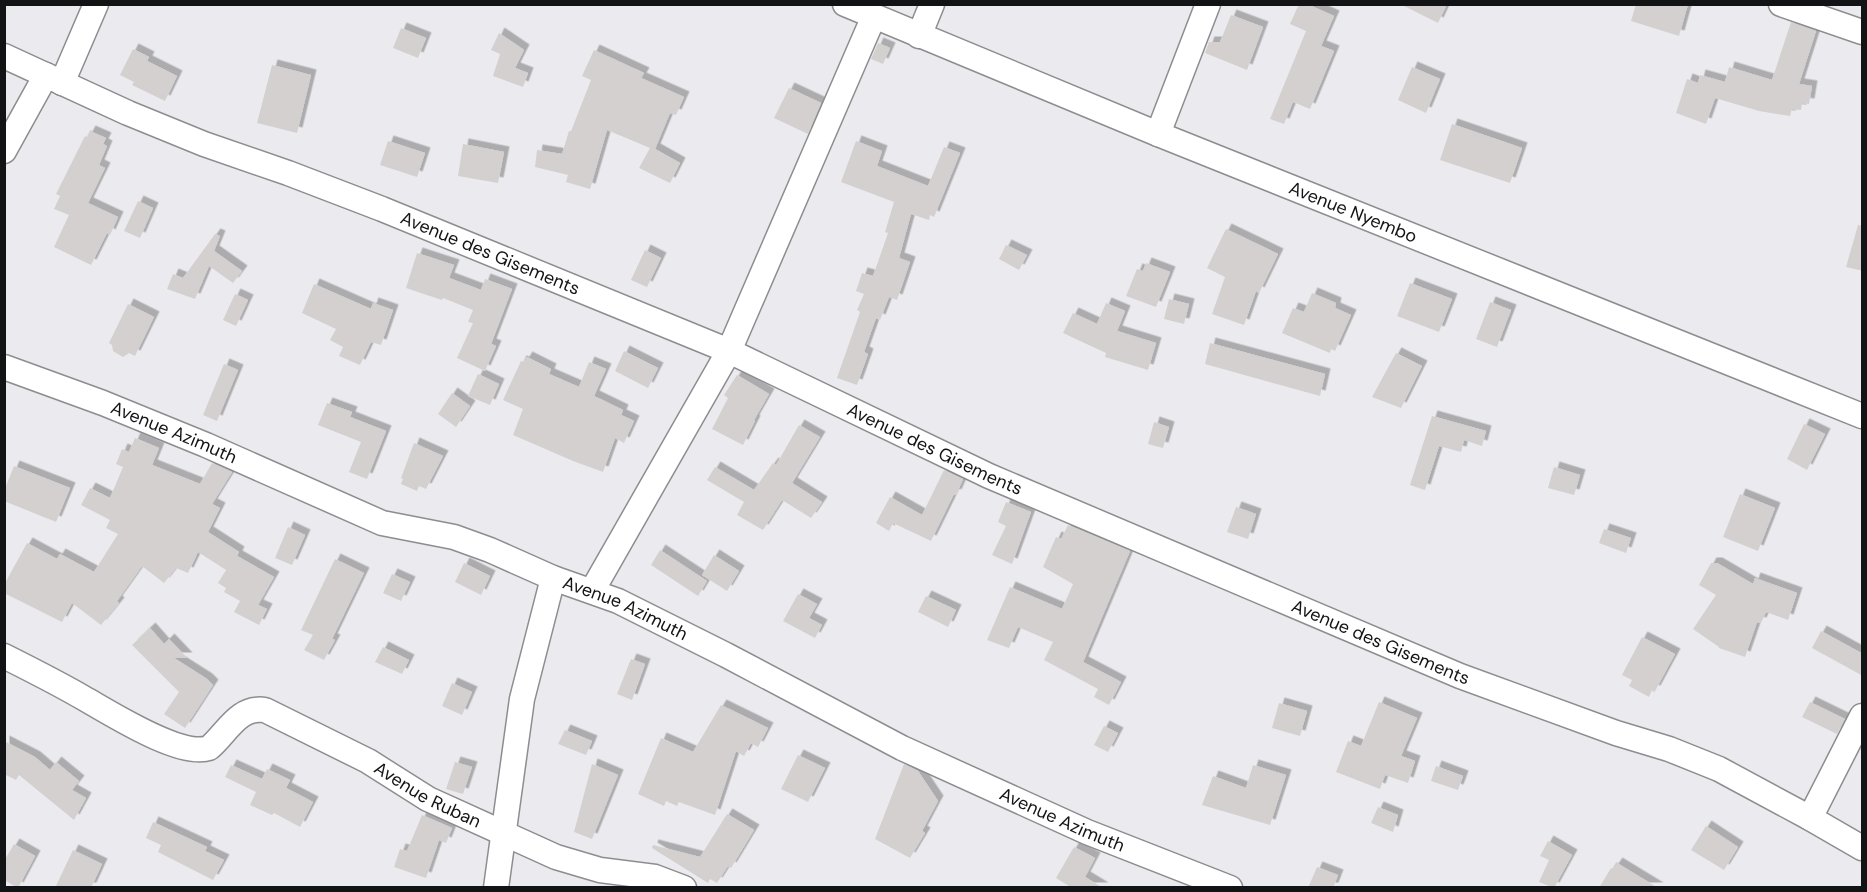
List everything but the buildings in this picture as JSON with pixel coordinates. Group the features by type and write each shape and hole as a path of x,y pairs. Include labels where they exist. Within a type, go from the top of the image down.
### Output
{"street":[{"path":"4,151 54,79 96,4"},
{"name":"Avenue Nyembo","path":"845,4 1158,134 1863,416"},
{"path":"919,36 932,4"},
{"path":"1158,134 1208,4"},
{"path":"1781,4 1863,33"},
{"path":"592,591 729,351 874,16"},
{"name":"Avenue des Gisements","path":"4,56 128,113 382,209 729,351 989,476 1490,688 1616,733 1669,749 1719,769 1863,848"},
{"name":"Avenue Azimuth","path":"4,367 103,403 206,445 374,520 454,537 553,578 592,591 667,625 913,753 1087,832 1230,888"},
{"path":"496,888 522,699 553,578"},
{"name":"Avenue Ruban","path":"4,656 131,726 165,741 189,748 203,750 209,748 240,715 252,710 265,710 368,760 428,799 504,835 575,864 600,870 655,877 684,888"},
{"path":"1810,818 1863,716"}]}
